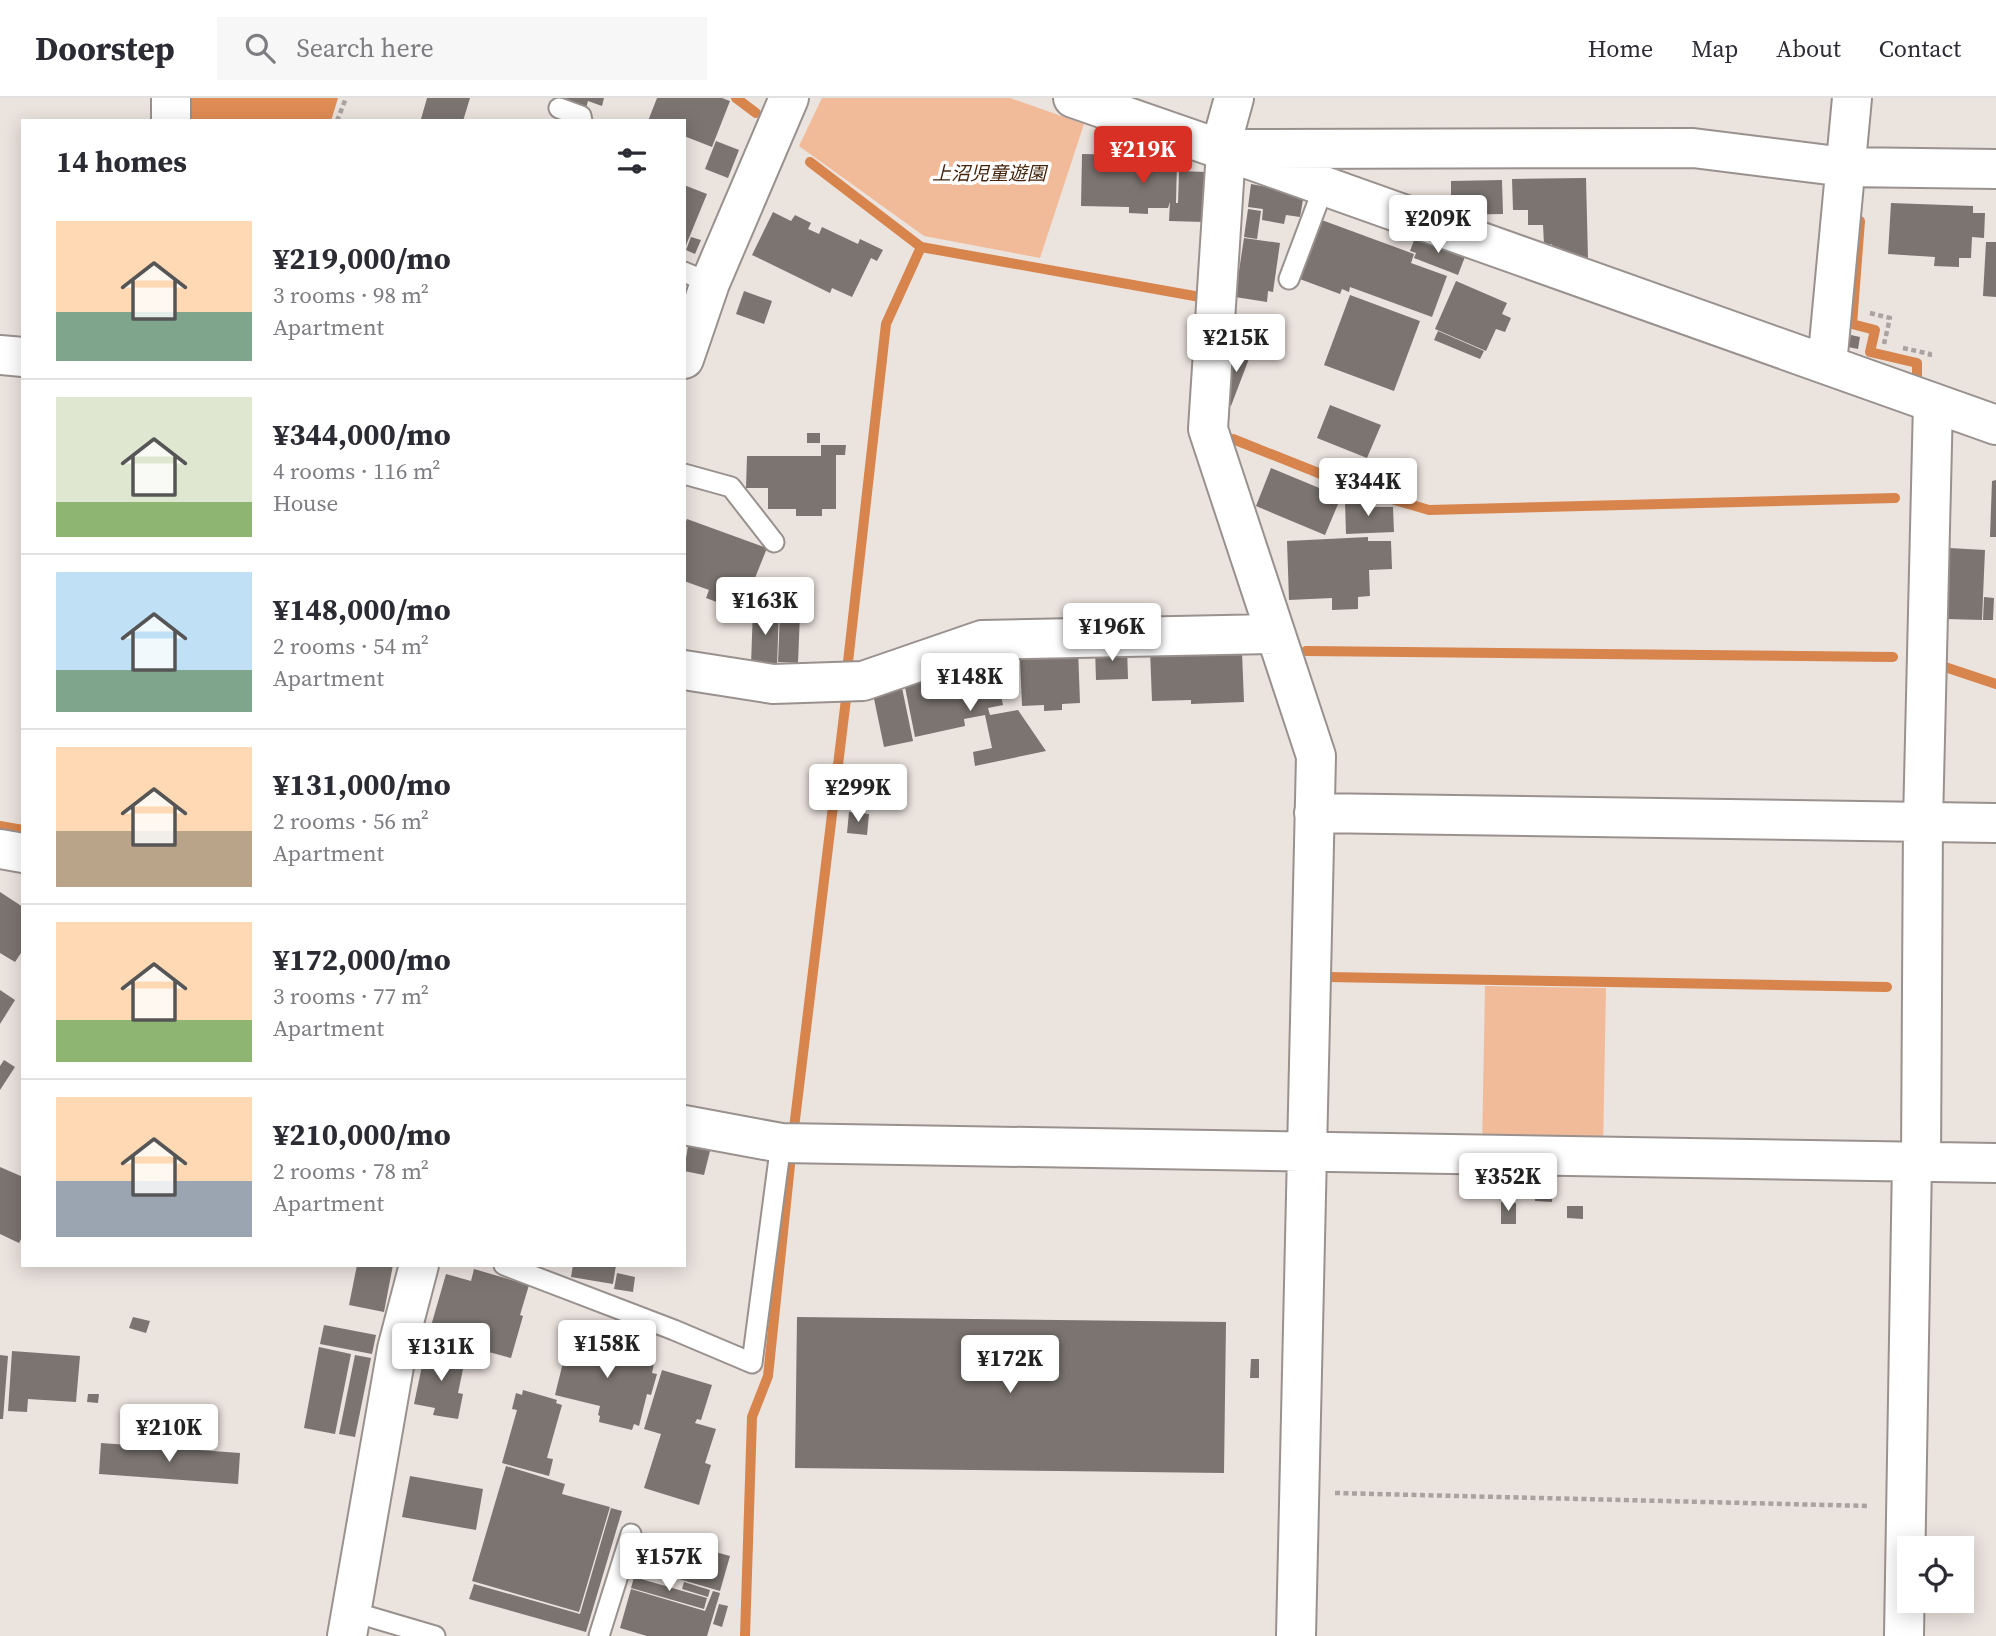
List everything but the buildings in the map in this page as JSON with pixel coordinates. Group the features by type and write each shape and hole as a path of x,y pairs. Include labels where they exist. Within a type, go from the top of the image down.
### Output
{"street":[{"path":"171,98 171,119"},
{"path":"686,347 697,278 789,98"},
{"path":"1073,98 1996,425"},
{"path":"1234,98 1223,150 1208,429 1315,755 1296,1636"},
{"path":"1827,365 1852,98"},
{"path":"1223,150 1693,148 1845,167 1996,169"},
{"path":"0,355 21,357"},
{"path":"1904,1636 1917,1161 1927,401"},
{"path":"686,670 773,684 863,681 982,640 1275,634"},
{"path":"1314,813 1996,823"},
{"path":"0,849 21,853"},
{"path":"686,1125 781,1143 1996,1163"},
{"path":"349,1623 397,1349 418,1267"}],"lane":[{"path":"559,108 581,116 582,119"},
{"path":"1289,279 1324,186"},
{"path":"1996,411 1996,425"},
{"path":"686,475 731,487 774,542"},
{"path":"509,1267 662,1325 752,1363 781,1143"},
{"path":"599,1636 631,1534"},
{"path":"349,1623 435,1636"}],"path":[{"path":"338,119 346,98"},
{"path":"1866,312 1890,318 1884,344 1930,354 1927,401"},
{"path":"1299,1492 1872,1506"}],"green space":[{"name":"上沼児童遊園","path":"822,98 1010,98 1084,124 1040,258 924,236 799,146"},
{"path":"1485,986 1606,988 1603,1150 1482,1148"}],"shaded area":[{"path":"188,98 338,98 332,119 187,119"}],"waterway":[{"path":"736,98 756,113"},
{"path":"810,162 921,247 886,324 848,662"},
{"path":"1860,221 1852,324 1875,330 1870,352 1917,363 1917,376"},
{"path":"921,247 1200,297"},
{"path":"1233,439 1361,490 1429,510 1895,498"},
{"path":"1306,651 1893,657"},
{"path":"1939,665 1996,684"},
{"path":"794,1128 846,699"},
{"path":"0,826 21,830"},
{"path":"1327,977 1887,987"},
{"path":"745,1636 752,1417 768,1376 790,1165"}]}
